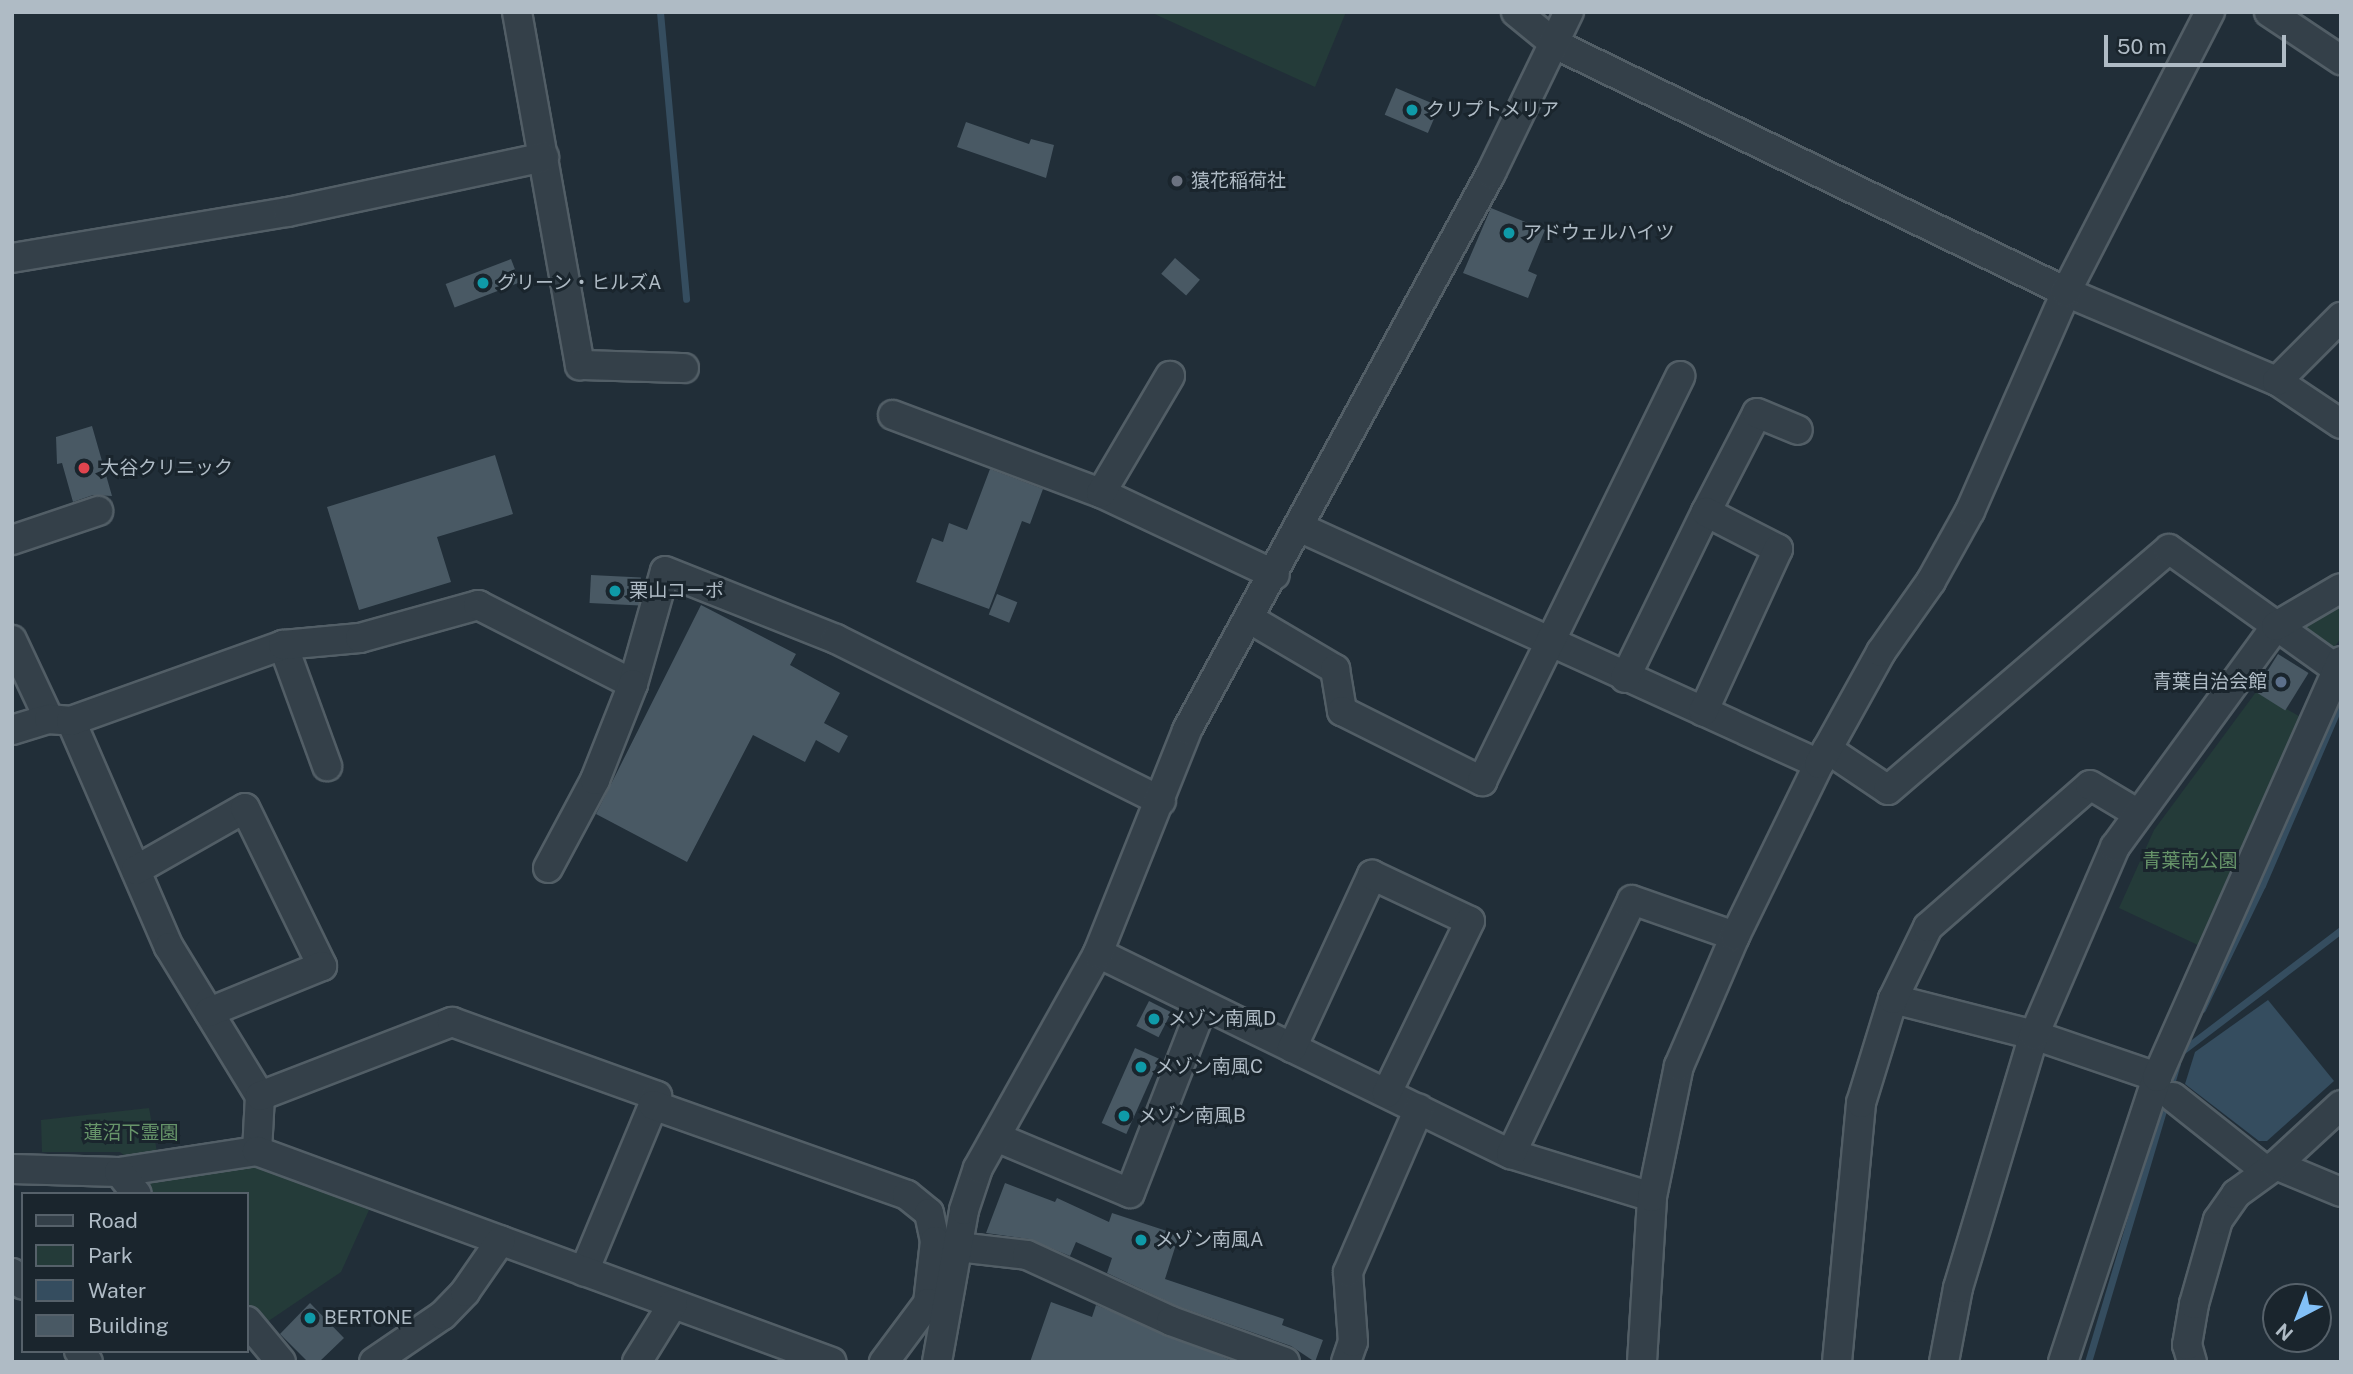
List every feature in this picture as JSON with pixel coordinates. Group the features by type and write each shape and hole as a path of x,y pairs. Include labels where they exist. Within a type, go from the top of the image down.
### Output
{"street":[{"path":"517,12 580,365 684,368"},
{"path":"1516,12 1555,44 2066,292 2277,381 2341,424"},
{"path":"937,1362 964,1210 996,1137 1098,953 1161,802 1187,730 1301,528 1491,173 1569,12"},
{"path":"1555,44 1579,12"},
{"path":"1642,1362 1652,1197 1679,1066 1735,936 1823,757 1969,510 2066,292 2210,12"},
{"path":"2269,12 2341,60"},
{"path":"12,258 288,212 544,157"},
{"path":"2277,381 2341,317"},
{"path":"1101,494 1170,376"},
{"path":"1250,619 1335,669 1342,711 1482,781 1681,376"},
{"path":"1625,678 1757,413 1798,430"},
{"path":"893,415 1101,494 1275,575"},
{"path":"12,540 98,511"},
{"path":"1703,712 1778,548 1706,512"},
{"path":"1301,528 1550,645 1703,712 1823,757 1888,790 2169,549 2276,626 2339,667 2165,1087 2063,1362"},
{"path":"548,868 595,779 633,684 665,571 836,639 1161,802"},
{"path":"1944,1362 1958,1288 2034,1035 2115,847 2137,813 2276,626 2341,588"},
{"path":"12,730 60,720 283,645 360,638 478,605 633,684"},
{"path":"12,640 60,720 136,870 169,947 260,1096 257,1151"},
{"path":"283,645 327,766"},
{"path":"1836,1362 1861,1103 1893,999 1928,927 2090,785 2137,813"},
{"path":"136,870 245,808 322,966 209,1012"},
{"path":"1292,1048 1372,875 1384,880 1470,921 1387,1093"},
{"path":"1511,1154 1632,900 1735,936"},
{"path":"1098,953 1202,1007 1511,1154 1652,1197"},
{"path":"1893,999 2034,1035 2165,1087 2271,1168 2341,1192"},
{"path":"996,1137 1130,1193 1202,1007"},
{"path":"260,1096 452,1022 657,1096 584,1271"},
{"path":"653,1105 907,1195 929,1213 935,1241 928,1303 884,1362"},
{"path":"2192,1362 2187,1345 2194,1304 2218,1220 2236,1194 2271,1168 2341,1105"},
{"path":"1346,1362 1353,1342 1348,1272 1419,1109"},
{"path":"12,1169 119,1172 257,1151 832,1362"},
{"path":"119,1172 136,1192"},
{"path":"373,1362 443,1315 465,1292 500,1240"},
{"path":"958,1247 1027,1255 1171,1321 1285,1362"},
{"path":"636,1362 673,1304"},
{"path":"248,1322 281,1362"}],"green space":[{"path":"1150,12 1346,12 1315,87"},
{"path":"2341,603 2341,638 2333,649 2322,652 2302,636 2305,625"},
{"name":"青葉南公園","path":"2256,692 2306,720 2202,947 2119,908 2154,830"},
{"name":"蓮沼下霊園","path":"149,1108 157,1152 125,1156 120,1152 42,1152 41,1120"},
{"path":"244,1156 369,1210 341,1272 264,1324 248,1305 248,1192 152,1192 143,1181"}],"water":[{"path":"2268,1000 2334,1081 2267,1141 2259,1141 2185,1084 2195,1052"}],"building":[{"name":"クリプトメリア","path":"1396,88 1439,106 1428,133 1385,115"},
{"path":"966,122 1029,144 1031,139 1054,145 1046,178 957,147"},
{"path":"1491,208 1545,230 1528,271 1537,275 1528,298 1463,273"},
{"path":"1175,258 1200,280 1186,295 1161,274"},
{"name":"グリーン・ヒルズA","path":"511,259 520,282 455,307 446,284"},
{"path":"92,426 112,496 93,495 73,502 62,463 57,464 56,437"},
{"path":"495,455 513,514 437,537 451,582 359,610 327,507"},
{"path":"990,469 1043,489 1030,524 1022,521 989,609 916,582 932,538 943,542 949,523 967,530"},
{"name":"栗山コーポ","path":"591,575 641,578 639,606 590,603"},
{"path":"997,594 1017,602 1009,623 989,614"},
{"path":"701,605 796,654 790,665 840,693 824,723 848,736 839,753 816,740 805,762 753,735 687,862 596,814"},
{"path":"2278,654 2309,673 2285,710 2255,691"},
{"name":"メゾン南風D","path":"1149,1001 1171,1012 1159,1037 1136,1026"},
{"path":"1135,1048 1160,1059 1126,1134 1102,1123"},
{"path":"1005,1183 1055,1202 1057,1198 1109,1222 1112,1213 1179,1235 1165,1279 1284,1319 1282,1325 1323,1340 1315,1362 1291,1346 1177,1306 1107,1273 1112,1258 1076,1242 1070,1256 1029,1239 986,1233"},
{"path":"1051,1302 1092,1317 1096,1305 1235,1362 1030,1362"},
{"name":"BERTONE","path":"310,1303 344,1338 319,1362 308,1362 280,1334"}],"waterway":[{"path":"660,12 686,299"},
{"path":"2202,1009 2262,885 2341,702"},
{"path":"2182,1051 2341,930"},
{"path":"2088,1362 2177,1064"}],"place":[{"name":"クリプトメリア","path":"1412,110"},
{"name":"猿花稲荷社","path":"1177,181"},
{"name":"アドウェルハイツ","path":"1509,233"},
{"name":"グリーン・ヒルズA","path":"483,283"},
{"name":"大谷クリニック","path":"84,468"},
{"name":"栗山コーポ","path":"615,591"},
{"name":"青葉自治会館","path":"2281,682"},
{"name":"メゾン南風D","path":"1154,1019"},
{"name":"メゾン南風C","path":"1141,1067"},
{"name":"メゾン南風B","path":"1124,1116"},
{"name":"メゾン南風A","path":"1141,1240"},
{"name":"BERTONE","path":"310,1318"}]}
